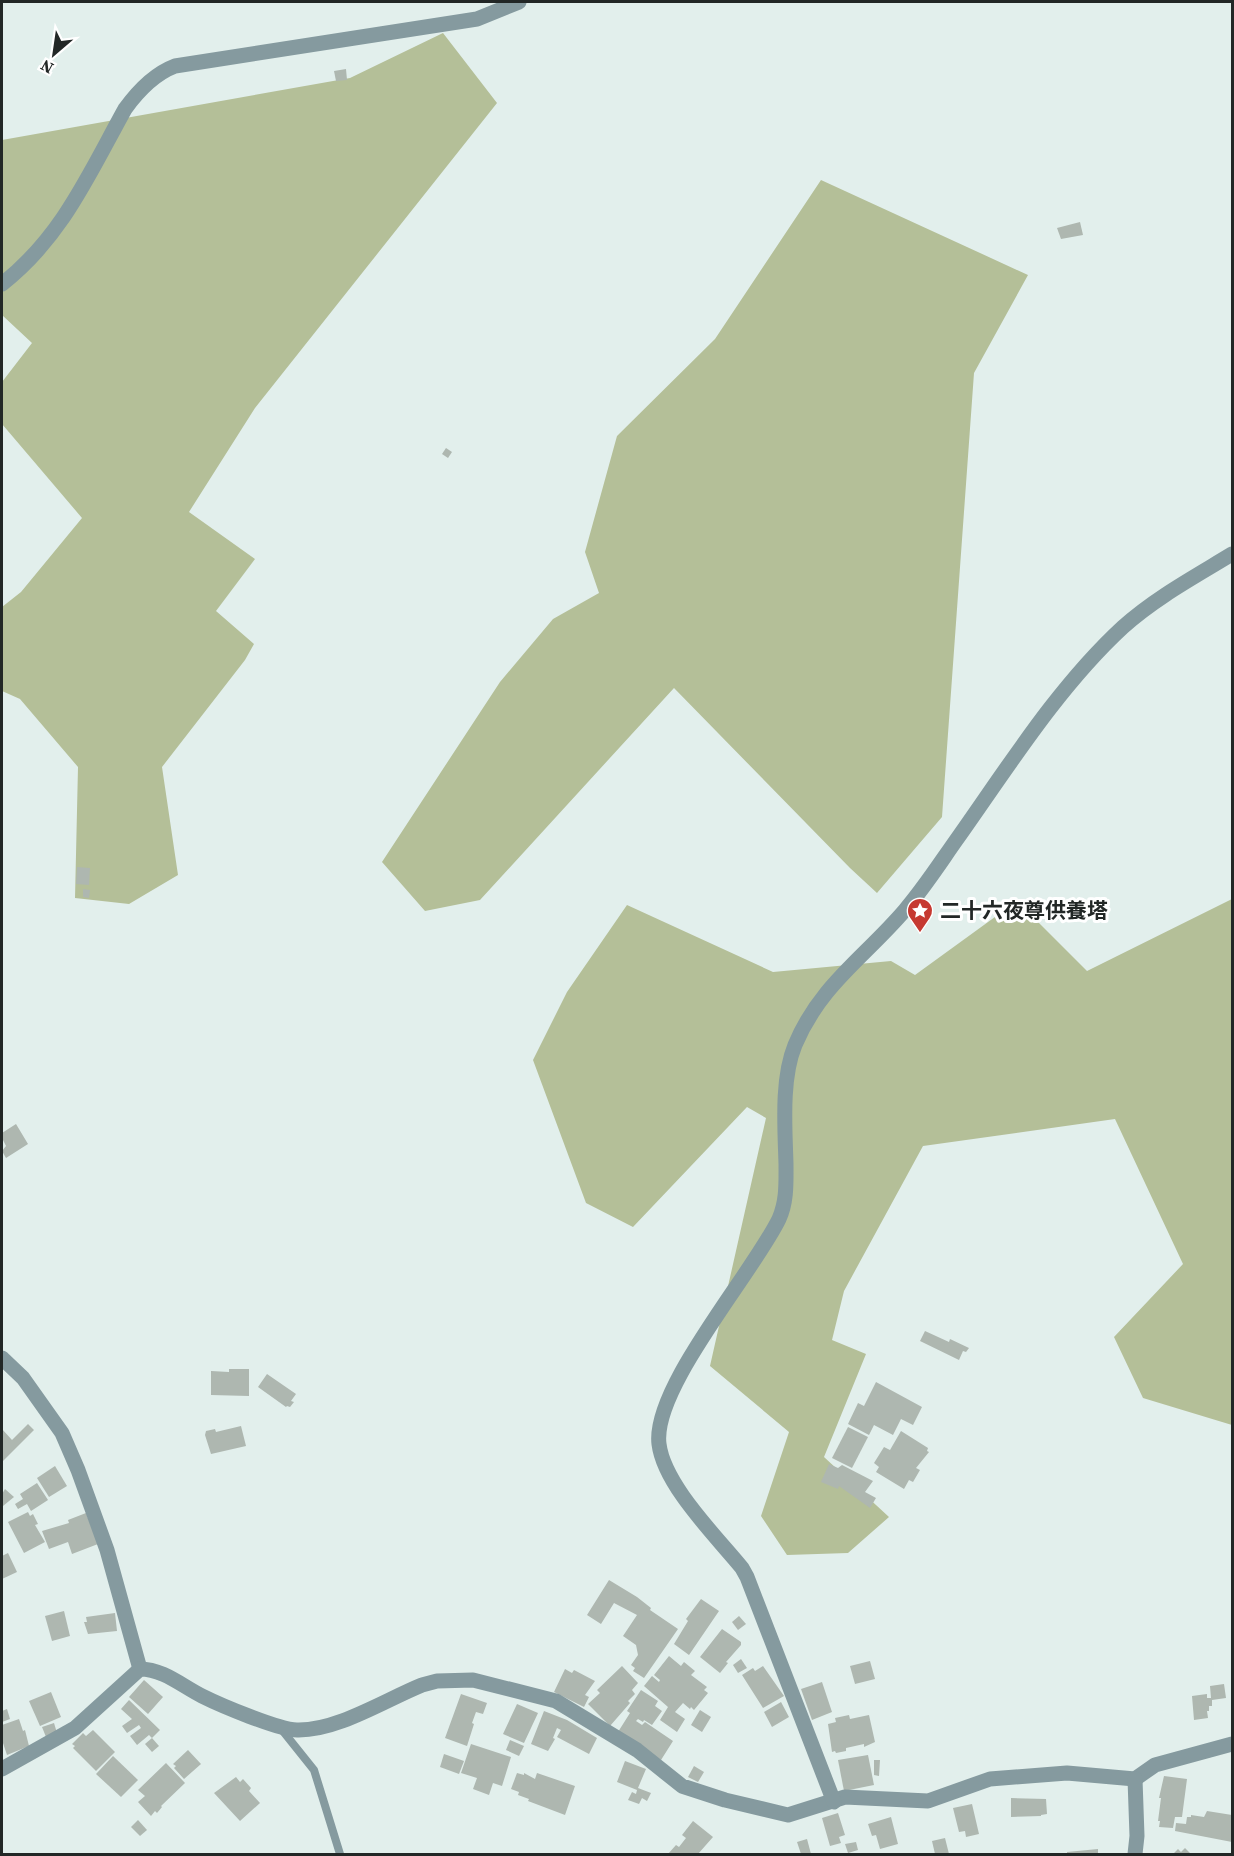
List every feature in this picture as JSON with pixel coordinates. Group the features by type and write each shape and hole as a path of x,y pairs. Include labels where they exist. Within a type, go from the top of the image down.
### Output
{"street":[{"path":"2,284 55,230 70,210 125,109 136,95 164,71 175,66 477,19 519,2"},
{"path":"834,1802 747,1577 692,1507 668,1471 659,1444 663,1414 669,1398 696,1349 766,1241 784,1206 786,1100 790,1063 801,1032 816,1004 905,910 1022,748 1085,666 1115,635 1144,610 1233,554"},
{"path":"2,1358 22,1378 62,1433 107,1550 140,1669"},
{"path":"2,1769 75,1728 140,1669 158,1671 203,1696 295,1731 321,1728 422,1685 437,1681 473,1680 556,1701 637,1750 682,1786 765,1811 788,1815 845,1797 928,1801 990,1779 1067,1773 1135,1779 1155,1765 1233,1744"},
{"path":"1135,1779 1137,1836 1135,1854"}],"lane":[{"path":"280,1727 314,1770 340,1854"}],"green space":[{"path":"443,33 497,103 255,408 189,512 255,559 216,611 254,644 245,660 162,767 178,875 129,904 75,898 78,767 20,699 2,691 2,607 21,592 82,518 2,424 2,382 32,343 2,315 2,140 350,78"},
{"path":"821,180 1028,275 974,373 942,817 877,893 674,688 480,900 425,911 382,862 500,682 553,619 599,593 585,552 617,436 715,339"},
{"path":"1232,899 1232,1425 1143,1398 1114,1337 1183,1264 1115,1119 923,1146 844,1291 832,1340 866,1354 824,1457 889,1517 848,1553 787,1555 761,1516 789,1432 710,1366 766,1118 747,1107 633,1227 586,1203 533,1060 567,992 627,905 773,972 891,961 915,975 1017,901 1087,971"}],"building":[{"path":"346,69 347,80 336,81 334,71"},
{"path":"1080,222 1083,235 1061,239 1057,228"},
{"path":"446,448 452,452 448,458 442,454"},
{"path":"77,867 90,868 89,885 76,884"},
{"path":"83,889 90,890 89,898 83,897"},
{"path":"16,1124 28,1144 6,1158 2,1151 6,1146 2,1133"},
{"path":"925,1331 969,1348 966,1352 963,1351 959,1360 920,1341"},
{"path":"229,1369 249,1369 249,1396 211,1395 211,1371 229,1372"},
{"path":"267,1374 296,1394 290,1407 286,1407 258,1387"},
{"path":"876,1382 922,1407 913,1425 901,1419 893,1435 874,1425 869,1435 848,1424 858,1403 864,1406"},
{"path":"28,1424 34,1430 2,1462 2,1429 12,1440"},
{"path":"241,1426 246,1446 211,1454 205,1435 206,1431 215,1429 216,1432"},
{"path":"848,1427 868,1437 852,1468 832,1458"},
{"path":"901,1431 928,1448 929,1452 916,1468 920,1470 913,1482 909,1480 904,1489 876,1472 879,1467 874,1463 884,1447 890,1450"},
{"path":"829,1464 838,1468 842,1465 873,1481 865,1492 876,1498 870,1508 839,1486 838,1489 821,1482"},
{"path":"55,1466 67,1486 49,1497 37,1478"},
{"path":"37,1483 48,1500 31,1511 27,1504 18,1509 15,1504 23,1499 20,1494"},
{"path":"5,1489 14,1497 3,1506 2,1494"},
{"path":"28,1512 30,1516 33,1514 38,1524 35,1525 45,1542 24,1553 8,1522"},
{"path":"86,1513 98,1544 72,1554 68,1542 49,1549 42,1531 69,1523 68,1520"},
{"path":"8,1553 17,1572 2,1579 2,1556"},
{"path":"609,1580 637,1597 651,1608 650,1610 678,1629 644,1678 633,1671 635,1668 631,1665 638,1655 636,1645 623,1636 637,1615 614,1603 601,1624 587,1615"},
{"path":"701,1599 719,1611 689,1655 674,1644 688,1621 686,1619"},
{"path":"64,1611 70,1636 52,1641 45,1616"},
{"path":"115,1613 117,1631 88,1634 84,1622 87,1622 86,1617"},
{"path":"739,1616 746,1624 738,1630 732,1622"},
{"path":"722,1629 741,1642 741,1645 726,1662 728,1663 720,1673 700,1657"},
{"path":"669,1656 681,1666 684,1662 695,1671 691,1675 707,1687 704,1690 708,1693 694,1710 683,1703 675,1712 685,1719 677,1732 660,1720 668,1707 644,1686 652,1676 659,1682 660,1680 654,1675"},
{"path":"741,1659 747,1668 738,1673 733,1665"},
{"path":"870,1661 875,1679 855,1684 850,1666"},
{"path":"622,1666 638,1683 632,1690 635,1694 628,1701 630,1703 610,1726 588,1704 600,1693 597,1690"},
{"path":"763,1666 784,1696 763,1708 742,1675 753,1668 755,1671"},
{"path":"565,1669 572,1673 574,1670 595,1681 585,1695 589,1697 584,1707 554,1692"},
{"path":"144,1680 163,1697 148,1714 129,1697"},
{"path":"822,1682 832,1712 812,1720 801,1689"},
{"path":"1224,1684 1226,1698 1212,1700 1212,1706 1209,1706 1209,1711 1207,1711 1208,1718 1194,1720 1192,1696 1207,1694 1207,1698 1211,1698 1210,1686"},
{"path":"641,1690 658,1701 655,1706 662,1711 652,1725 644,1720 643,1722 638,1719 636,1721 642,1725 645,1722 673,1741 661,1760 618,1732 630,1713 627,1711"},
{"path":"51,1692 61,1717 40,1726 29,1701"},
{"path":"461,1694 487,1703 483,1714 476,1712 467,1746 445,1738"},
{"path":"129,1700 160,1730 152,1738 149,1735 137,1745 130,1736 141,1728 139,1725 127,1733 122,1726 132,1719 121,1709"},
{"path":"781,1702 789,1717 772,1727 764,1712"},
{"path":"517,1704 538,1713 524,1743 503,1734"},
{"path":"7,1709 10,1719 2,1722 2,1711"},
{"path":"700,1710 711,1717 702,1732 691,1725"},
{"path":"544,1711 567,1720 597,1738 589,1754 557,1737 561,1730 557,1728 553,1738 555,1739 548,1751 531,1744"},
{"path":"849,1715 850,1719 869,1715 875,1742 864,1747 864,1744 846,1748 846,1751 832,1752 828,1724 836,1722 835,1718"},
{"path":"19,1719 23,1731 25,1730 29,1746 7,1755 2,1740 2,1725"},
{"path":"54,1723 57,1733 46,1737 42,1727"},
{"path":"93,1730 115,1752 96,1771 73,1748 75,1746 72,1744 83,1733 86,1736"},
{"path":"152,1738 159,1746 152,1752 145,1744"},
{"path":"510,1740 524,1746 519,1756 506,1750"},
{"path":"471,1744 511,1757 502,1786 493,1783 489,1795 473,1789 477,1778 461,1773"},
{"path":"188,1750 201,1764 184,1779 173,1764"},
{"path":"444,1754 464,1761 459,1774 440,1767"},
{"path":"868,1755 874,1785 844,1791 838,1760"},
{"path":"113,1756 138,1780 121,1797 96,1774"},
{"path":"874,1760 880,1760 879,1776 874,1775"},
{"path":"625,1761 646,1769 638,1788 651,1793 647,1801 642,1798 639,1804 628,1800 632,1792 636,1794 637,1790 617,1782"},
{"path":"166,1763 185,1783 161,1806 157,1813 155,1811 151,1816 138,1802 145,1796 138,1790"},
{"path":"694,1766 704,1772 698,1782 688,1777"},
{"path":"517,1773 524,1775 524,1773 535,1779 537,1773 575,1786 565,1815 528,1801 529,1799 518,1795 519,1792 511,1789"},
{"path":"1164,1776 1187,1779 1182,1817 1175,1817 1173,1828 1159,1827 1161,1798 1159,1798"},
{"path":"236,1777 240,1782 243,1779 251,1788 249,1791 260,1803 240,1821 214,1793"},
{"path":"1011,1798 1046,1799 1047,1814 1011,1817"},
{"path":"972,1804 979,1834 966,1837 965,1831 959,1832 953,1808"},
{"path":"1207,1811 1232,1815 1232,1842 1175,1831 1176,1823 1186,1824 1187,1817 1191,1815 1204,1817"},
{"path":"838,1813 845,1835 839,1837 841,1843 830,1846 822,1818"},
{"path":"891,1817 898,1844 880,1849 876,1835 872,1836 868,1824"},
{"path":"138,1820 147,1830 140,1836 131,1827"},
{"path":"693,1821 713,1837 698,1854 668,1854 676,1845 679,1847 686,1838 682,1835"},
{"path":"945,1838 949,1854 935,1854 932,1841"},
{"path":"807,1839 811,1854 801,1854 797,1842"},
{"path":"856,1842 858,1850 848,1853 845,1844"},
{"path":"1185,1848 1191,1854 1173,1854 1178,1849 1181,1852"},
{"path":"1098,1849 1098,1854 1067,1854 1067,1852"}],"place":[{"name":"二十六夜尊供養塔","path":"920,934"}]}
